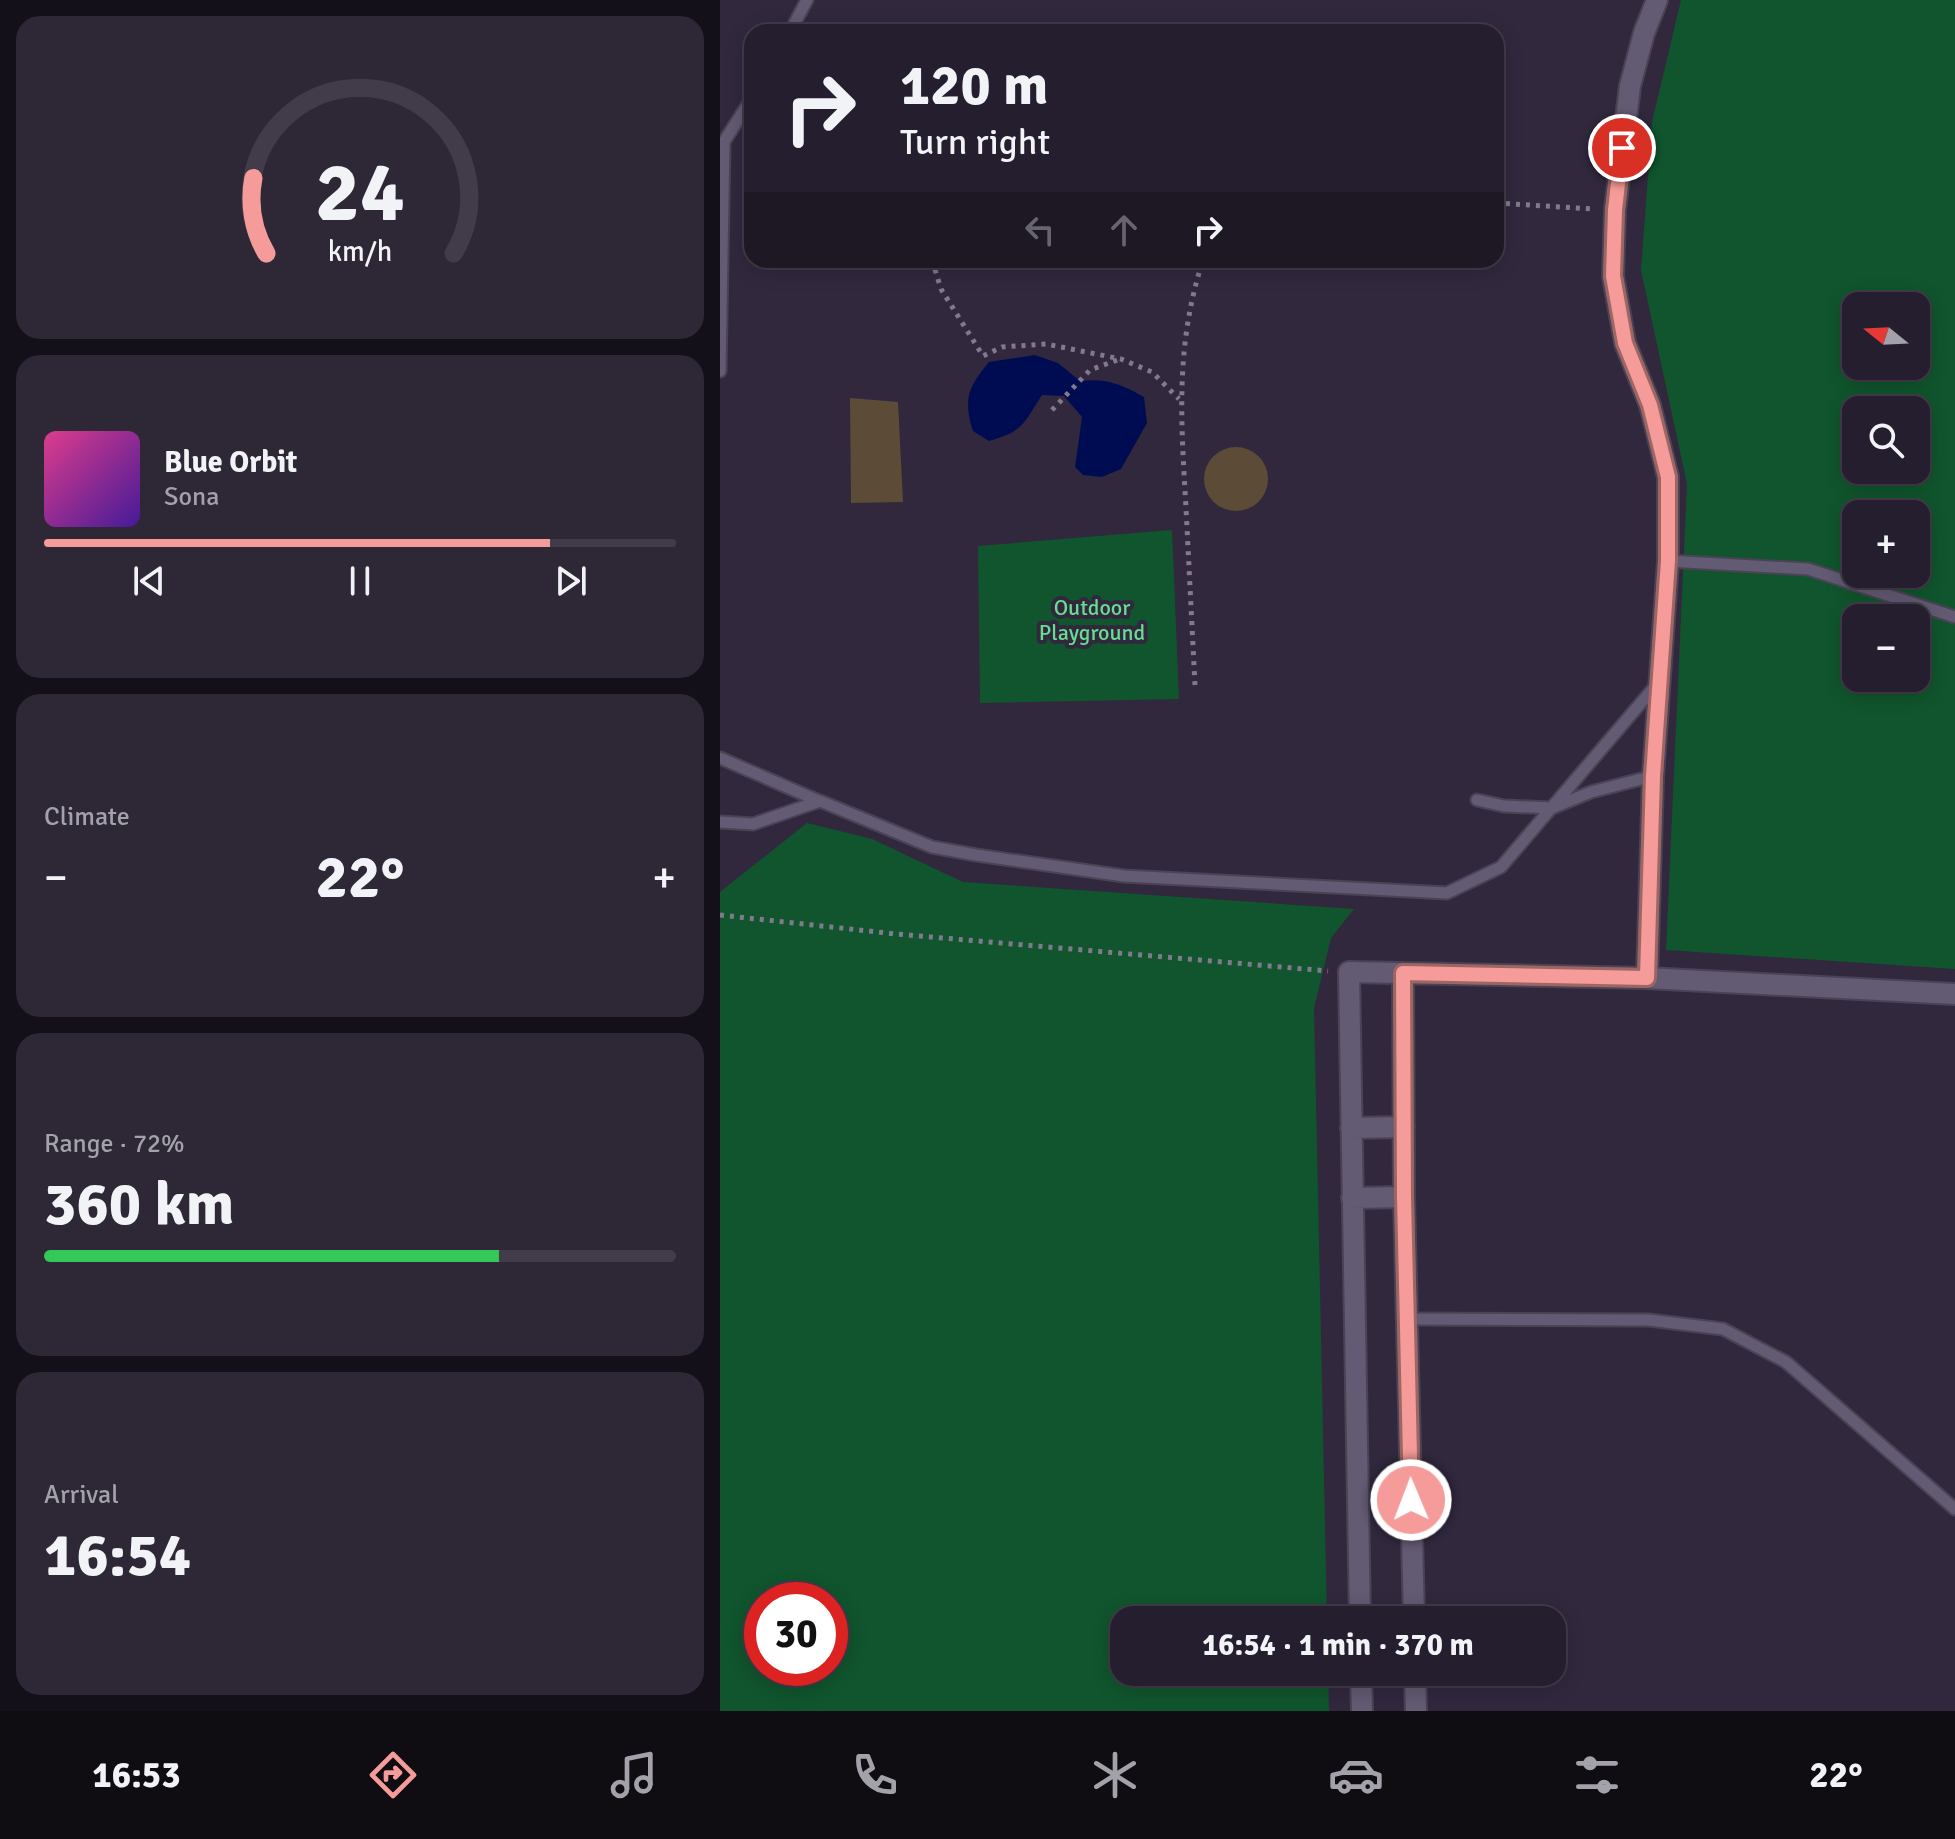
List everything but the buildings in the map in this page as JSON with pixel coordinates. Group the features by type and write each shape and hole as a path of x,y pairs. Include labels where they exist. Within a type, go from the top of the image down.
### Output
{"street":[{"path":"1647,978 1653,776 1668,561 1668,477 1650,405 1625,343 1613,276 1615,210 1630,86 1644,33 1657,0"},
{"path":"1360,1606 1349,972 1647,978 1955,994"},
{"path":"1403,973 1404,1197 1414,1606"},
{"path":"1351,1128 1404,1127"},
{"path":"1352,1198 1404,1197"},
{"path":"1361,1686 1362,1711"},
{"path":"1415,1686 1416,1711"}],"lane":[{"path":"794,24 807,0"},
{"path":"720,371 722,146 744,111"},
{"path":"1668,561 1808,569 1955,617"},
{"path":"720,758 932,847 1124,876 1447,893 1501,867 1658,683"},
{"path":"1477,800 1504,806 1552,808 1591,792 1653,776"},
{"path":"720,822 753,824 820,801"},
{"path":"1407,1319 1649,1320 1723,1329 1786,1362 1955,1509"}],"path":[{"path":"1504,203 1615,210"},
{"path":"934,268 941,289 983,356 1002,347 1046,344 1121,359 1152,372 1180,400"},
{"path":"1195,685 1180,400 1183,350 1193,290 1200,268"},
{"path":"1052,410 1090,370 1121,359"},
{"path":"720,915 896,934 1349,972"}],"green space":[{"path":"1681,0 1955,0 1955,969 1666,950 1687,484 1641,270 1652,122"},
{"name":"Outdoor Playground","path":"1172,530 1179,699 980,703 978,546"},
{"path":"807,823 872,839 963,882 1354,909 1331,938 1314,1008 1327,1606 1110,1606 1110,1686 1328,1686 1329,1711 720,1711 720,892"}],"shaded area":[{"path":"1035,355 1058,363 1080,381 1113,383 1144,397 1147,423 1121,469 1102,477 1083,475 1075,467 1082,417 1064,396 1042,395 1022,425 1000,438 989,441 973,431 968,410 969,394 989,362"}],"route":[{"path":"1411,1500 1404,1197 1403,973 1647,978 1653,776 1668,561 1668,477 1650,405 1625,343 1613,276 1615,210 1622,148"}]}
